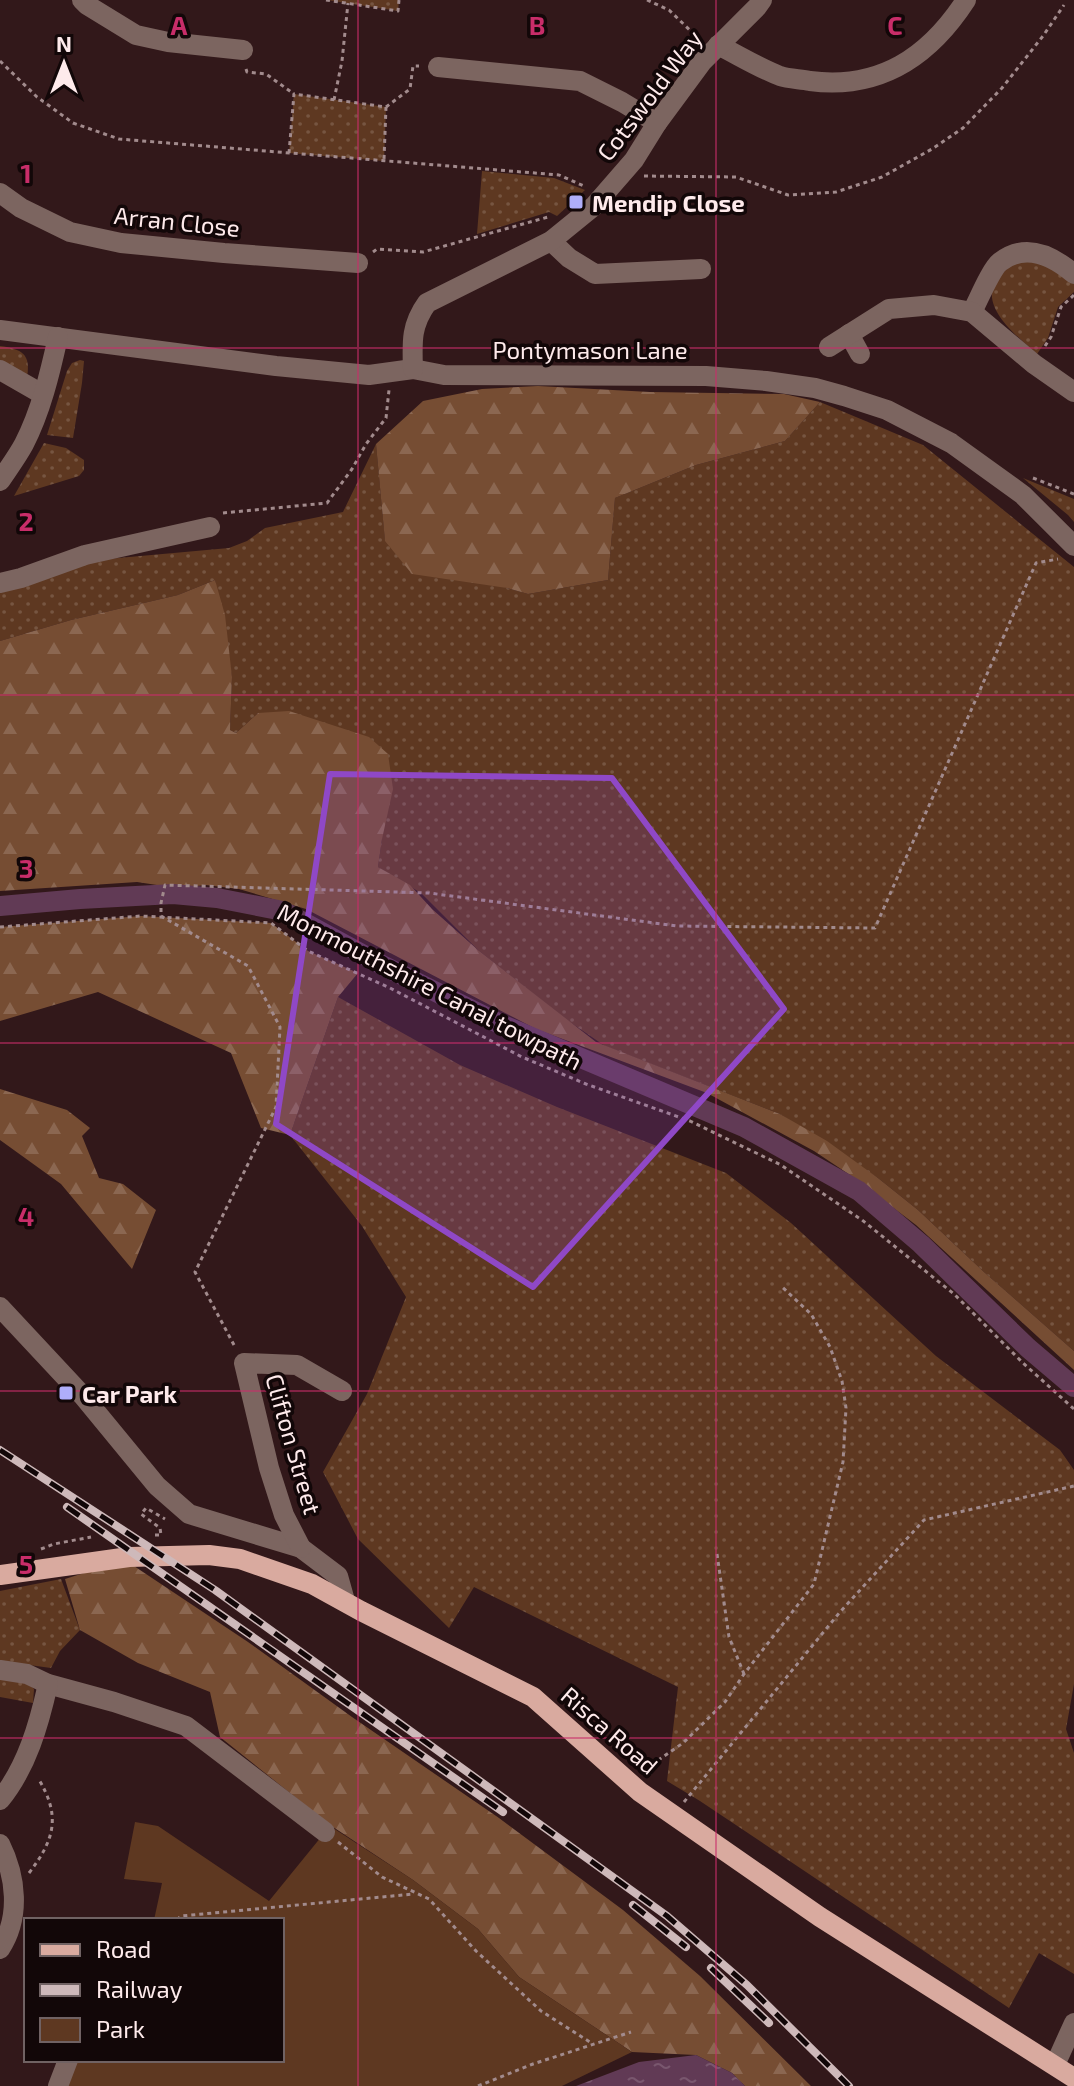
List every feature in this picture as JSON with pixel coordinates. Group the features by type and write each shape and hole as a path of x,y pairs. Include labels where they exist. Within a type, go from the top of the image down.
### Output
{"main road":[{"name":"Risca Road","path":"0,1575 129,1557 209,1555 240,1559 312,1584 533,1697 640,1792 820,1917 1074,2078"}],"street":[{"path":"82,0 136,35 168,42 243,50"},
{"name":"Cotswold Way","path":"413,369 416,318 427,303 551,241 570,226 621,176 702,62 762,0"},
{"path":"716,49 782,77 832,84 870,80 915,58 955,17 966,0"},
{"path":"438,67 580,81 657,123"},
{"name":"Arran Close","path":"0,193 21,208 70,232 121,243 358,263"},
{"path":"551,241 569,258 595,274 701,269"},
{"path":"972,312 998,263 1013,256 1031,252 1048,255 1074,274"},
{"path":"829,347 889,309 934,305 972,312 1034,364 1074,392"},
{"name":"Pontymason Lane","path":"0,330 369,375 413,369 444,375 706,376 791,385 844,396 887,410 951,443 1023,495 1068,552"},
{"path":"849,334 860,354"},
{"path":"0,481 24,444 40,405 58,337"},
{"path":"0,370 42,394"},
{"path":"0,583 85,555 210,527"},
{"path":"0,1307 83,1396 157,1486 189,1514 301,1548 338,1576 345,1601"},
{"name":"Clifton Street","path":"301,1548 280,1504 244,1363 297,1365 342,1391"},
{"path":"0,1670 27,1674 48,1684 186,1726 325,1832"},
{"path":"0,1800 13,1783 23,1761 39,1722 48,1684"},
{"path":"0,1844 8,1861 14,1891 12,1921 0,1949"},
{"path":"1055,2065 1074,2023"},
{"path":"58,2086 67,2062"}],"path":[{"path":"326,0 398,11 399,0"},
{"path":"647,0 669,10 716,49"},
{"path":"334,100 348,3"},
{"path":"621,176 736,177 788,195 836,192 882,177 963,128 1002,88 1064,5"},
{"path":"243,50 247,72 266,74 294,94 386,107 410,89 413,66 438,67"},
{"path":"0,61 37,97 73,123 119,139 559,175 603,195"},
{"path":"289,153 294,94"},
{"path":"384,161 386,107"},
{"path":"358,263 377,249 423,252 550,217 570,226"},
{"path":"1034,364 1051,337 1061,307 1074,295"},
{"path":"210,527 220,513 327,503 386,418 390,372"},
{"path":"244,1363 195,1272 276,1107 280,1027 248,966 161,916 165,885 429,893 677,926 875,928 1036,563 1068,552"},
{"name":"Monmouthshire Canal towpath","path":"0,927 161,916 271,923 308,951 390,988 522,1057 586,1084 690,1121 781,1165 862,1220 954,1294 1074,1409"},
{"path":"640,1792 657,1761 683,1743 725,1702 814,1584 843,1462 846,1408 842,1381 830,1347 811,1314 781,1286"},
{"path":"674,1815 840,1612 924,1520 1074,1486"},
{"path":"155,1535 161,1535 160,1528 141,1514 146,1508 164,1520"},
{"path":"717,1554 729,1637 744,1674"},
{"path":"14,1891 36,1864 52,1835 52,1813 47,1793 33,1770 23,1761"},
{"path":"325,1832 382,1877 429,1899 476,1951 541,2011 593,2044"},
{"path":"179,1918 418,1894"},
{"path":"478,2086 533,2064 631,2032"}],"highlighted area":[{"path":"330,774 612,778 784,1009 533,1287 276,1124"}],"green space":[{"path":"327,0 399,0 398,11"},
{"path":"294,94 386,107 384,161 289,153"},
{"path":"482,171 554,178 585,190 557,216 549,212 477,234"},
{"path":"1038,260 1074,284 1074,292 1058,307 1048,338 1037,354 1000,317 992,295 994,284 1011,265"},
{"path":"0,346 23,354 28,363 27,377 0,370"},
{"path":"84,361 73,438 47,435 67,371 72,363"},
{"path":"538,386 784,394 820,402 785,441 696,465 615,498 608,580 528,594 412,574 385,541 376,444 423,401 482,389"},
{"path":"820,402 923,445 1074,567 1074,1351 918,1210 878,1178 780,1114 605,1046 478,950 421,893 378,867 382,839 258,713 236,733 230,730 232,677 215,580 178,595 71,620 0,641 0,590 85,561 229,548 247,541 265,528 343,512 376,444 385,540 528,594 608,580 615,498 696,465 785,441"},
{"path":"44,443 66,448 84,460 84,470 79,476 14,496"},
{"path":"1023,478 1074,499 1074,522 1068,515"},
{"path":"215,580 225,615 232,677 230,730 236,733 258,713 289,711 369,737 388,754 393,789 378,867 410,885 478,950 596,1042 780,1114 827,1141 918,1210 1074,1351 1074,1370 916,1225 814,1151 707,1093 536,1029 306,909 239,889 206,885 177,888 137,882 0,891 0,641 71,620 178,595"},
{"path":"141,916 271,923 308,951 358,973 338,997 290,1135 261,1128 231,1053 98,992 0,1021 0,927"},
{"path":"338,997 460,1065 557,1107 726,1173 791,1223 936,1356 1060,1450 1074,1470 1074,1684 1066,1729 1074,1753 1074,1974 1039,1953 1009,2008 667,1781 678,1687 474,1587 449,1628 358,1539 323,1472 367,1394 406,1297 362,1226 290,1135"},
{"path":"0,1089 67,1110 90,1128 82,1136 99,1178 123,1184 156,1210 132,1269 61,1184 0,1140"},
{"path":"125,1560 499,1818 623,1910 700,1976 811,2086 745,2086 732,2073 696,2055 632,2052 519,1977 478,1929 413,1880 330,1825 220,1737 210,1692 138,1663 80,1630 65,1579"},
{"path":"61,1579 80,1630 60,1651 51,1668 0,1661 0,1591"},
{"path":"0,1677 27,1681 34,1689 33,1703 0,1697"},
{"path":"135,1822 158,1826 269,1901 330,1826 413,1880 478,1929 519,1977 632,2052 562,2086 67,2086 77,2062 284,2062 284,1918 154,1918 162,1883 124,1879"}],"water":[{"path":"696,2055 732,2073 745,2086 576,2086 639,2062"}],"waterway":[{"path":"0,906 173,894 217,898 283,911 498,1023 744,1127 859,1191 921,1244 1028,1348 1074,1387"}],"railway":[{"path":"0,1450 215,1590 667,1916 747,1985 849,2086"},
{"path":"67,1507 503,1812"},
{"path":"633,1905 686,1947"},
{"path":"711,1968 769,2023"}],"place":[{"name":"Mendip Close","path":"576,202"},
{"name":"Car Park","path":"66,1393"}]}
